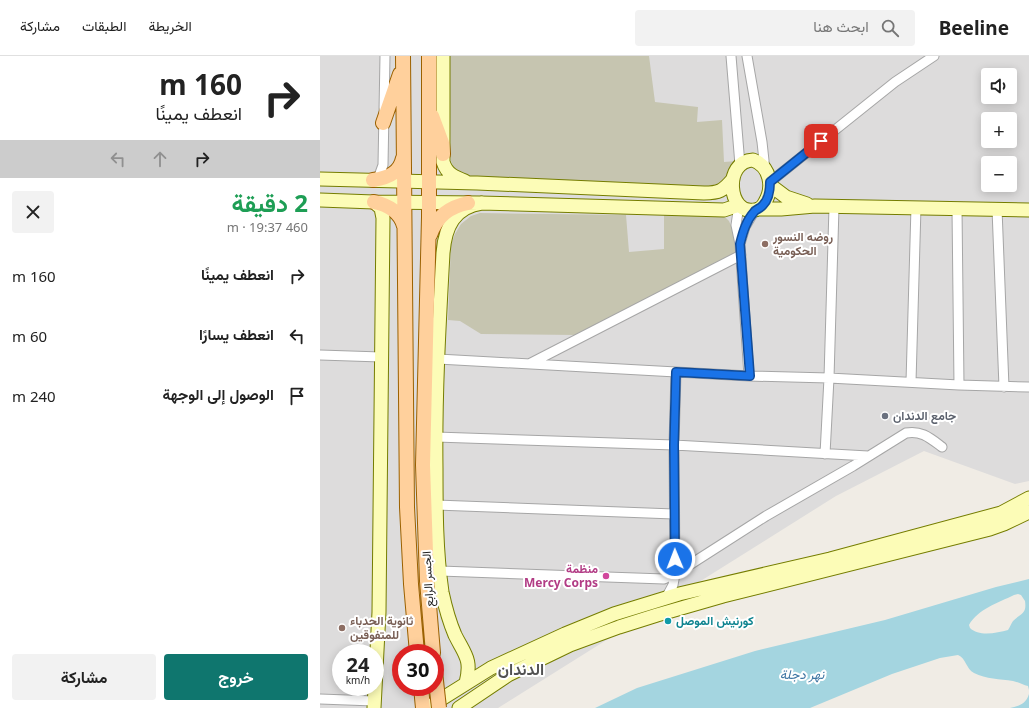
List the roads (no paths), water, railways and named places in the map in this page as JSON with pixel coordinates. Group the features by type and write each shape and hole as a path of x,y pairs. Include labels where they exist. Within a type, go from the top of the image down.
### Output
{"main road":[{"path":"383,123 399,78 403,56"},
{"path":"373,180 386,177 397,172 403,160 403,56"},
{"path":"428,249 429,56"},
{"path":"428,101 434,123 442,143 443,154"},
{"name":"الجسر الرابع","path":"404,146 407,507 416,644"},
{"path":"374,202 396,211 402,218 405,230"},
{"path":"428,249 434,226 448,209 458,205 475,203"},
{"name":"الجسر الرابع","path":"428,249 423,418 430,505 427,581 432,644"},
{"path":"422,696 424,708"},
{"path":"438,696 439,708"}],"street":[{"path":"373,180 379,176 383,165 385,56"},
{"path":"443,56 444,162 447,172 456,178 472,183"},
{"path":"731,56 740,165"},
{"path":"740,244 745,227 756,210 763,205 767,199 768,179 746,56"},
{"path":"768,179 895,82 934,56"},
{"path":"815,206 786,197 768,179 758,162 753,160 748,161 740,165 735,171 732,187 734,195 739,205 744,210 751,211 815,206 1029,210"},
{"path":"320,179 472,183 717,193 726,187 733,179"},
{"path":"320,200 724,210 739,205"},
{"path":"320,699 374,704 379,612 383,212 379,205 374,202"},
{"path":"475,203 466,207 457,214 451,222 445,236 438,359 436,437 430,505 444,600 450,622 468,657 479,664 491,668"},
{"path":"739,205 736,225 740,244 750,376"},
{"path":"825,454 829,378 834,207"},
{"path":"911,382 916,207"},
{"path":"957,209 959,385"},
{"path":"997,209 1004,387"},
{"path":"530,364 741,255"},
{"path":"320,355 381,357"},
{"path":"438,359 750,376 1029,387"},
{"path":"666,598 673,584 675,574 674,445 676,372"},
{"path":"440,571 664,578 675,574 766,516 899,436 906,433 919,432 926,435 942,447"},
{"path":"436,437 674,445 868,456"},
{"path":"427,708 491,668 587,624 614,614 666,598 830,559 1001,513 1029,498"},
{"path":"430,505 674,514"},
{"path":"459,708 508,675 570,645 619,627 723,596 990,529 1029,512"},
{"path":"675,574 679,584 692,592"},
{"path":"466,683 468,657"}],"water":[{"name":"نهر دجلة","path":"1029,579 1029,690 1028,686 1015,681 988,678 974,673 969,669 961,656 958,655 940,658 892,674 810,708 595,708 637,688 755,651 885,620 996,587","holes":["1014,595 1021,595 1025,601 1024,611 1013,621 1008,630 994,633 978,633 970,628 969,625 973,619 983,611"]},
{"path":"1029,694 1029,708 1010,708 1022,704"}],"place":[{"name":"روضه النسور الحكومية","path":"765,244"},
{"name":"جامع الدندان","path":"885,416"},
{"name":"منظمة Mercy Corps","path":"606,576"},
{"name":"كورنيش الموصل","path":"668,621"},
{"name":"ثانوية الحدباء للمتفوقين","path":"342,628"}],"district":[{"name":"الدندان","path":"521,669"}]}
